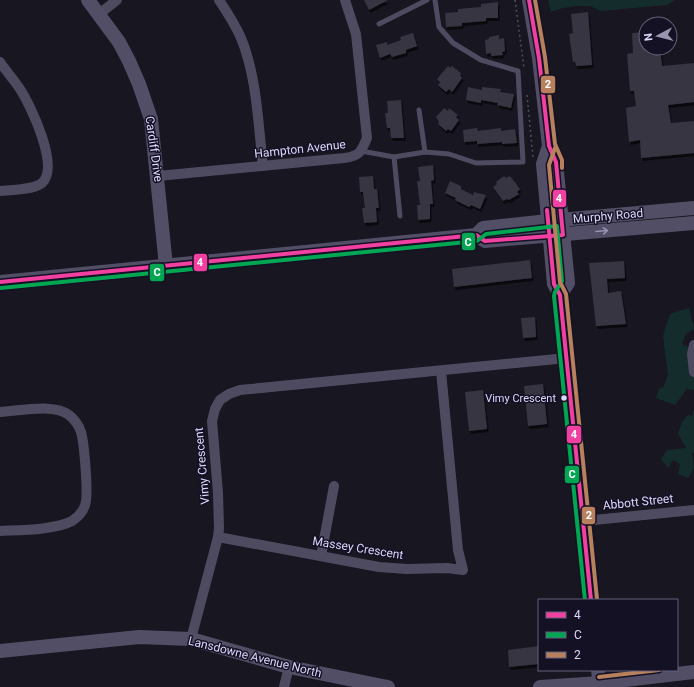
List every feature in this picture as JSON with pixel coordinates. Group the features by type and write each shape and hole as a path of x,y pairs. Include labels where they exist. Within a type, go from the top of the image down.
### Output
{"street":[{"name":"Cardiff Drive","path":"88,0 119,42 139,84 151,119 166,266"},
{"path":"99,14 117,0"},
{"path":"219,0 234,23 246,52 254,84 263,166"},
{"name":"Hampton Avenue","path":"158,176 344,158 355,156 361,151 367,138 356,34 344,0"},
{"path":"529,0 539,58 548,146 543,164 557,235 554,284 560,295 591,599"},
{"path":"0,62 20,89 29,107 42,138 48,165 46,175 42,182 35,187 0,191"},
{"name":"Murphy Road","path":"0,282 476,234 483,228 555,220 694,208"},
{"name":"Murphy Road","path":"476,234 485,242 694,223"},
{"path":"694,345 692,354 694,372"},
{"name":"Vimy Crescent","path":"191,639 218,537 218,493 212,421 215,409 220,400 229,394 240,390 567,358"},
{"name":"Massey Crescent","path":"218,537 379,567 408,569 447,568 463,570 458,550 441,370"},
{"path":"0,412 57,409 68,414 76,422 81,432 87,494 86,504 81,513 73,520 62,526 0,531"},
{"path":"321,556 334,486"},
{"name":"Abbott Street","path":"584,520 694,510"},
{"name":"Lansdowne Avenue North","path":"0,651 139,637 191,639 289,667 388,687"},
{"path":"284,687 289,667"},
{"path":"540,687 599,680 694,672"}],"lane":[{"path":"379,24 427,0"},
{"path":"361,151 394,157 425,152 449,154 476,163 523,162 518,71 481,60 453,43 439,27 435,0"},
{"path":"419,110 425,152"},
{"path":"394,157 400,216"}],"green space":[{"path":"548,0 675,0 667,5 601,11 590,6 577,6 551,12"},
{"path":"689,308 694,329 686,334 682,344 694,350 694,390 687,389 675,405 656,398 659,389 664,386 668,375 663,336 670,314"},
{"path":"694,409 694,453 692,453 694,468 688,478 678,474 680,464 673,460 668,468 661,459 667,450 686,448 678,434 682,422 688,415 692,416"}],"building":[{"path":"364,0 388,0 369,10"},
{"path":"498,2 498,18 486,18 486,21 462,23 462,26 446,27 445,13 458,12 458,9 481,7 481,4"},
{"path":"588,12 592,65 576,66 575,62 573,62 569,34 573,33 571,14"},
{"path":"413,33 417,46 406,50 406,53 392,57 390,54 380,58 376,45 387,42 387,45 401,40 400,37"},
{"path":"632,33 638,33 638,56 661,56 662,66 694,63 694,102 668,105 671,123 694,121 694,153 641,158 640,140 629,142 626,108 636,106 634,91 630,91 627,54 633,53"},
{"path":"499,35 499,39 504,38 505,51 502,52 503,55 491,56 491,53 486,54 485,40 489,39 489,37"},
{"path":"448,66 450,68 452,66 461,73 460,75 462,78 452,92 449,89 446,92 438,85 440,82 437,79"},
{"path":"468,87 482,90 482,87 501,89 500,92 514,94 511,108 497,105 498,103 481,100 481,103 466,100"},
{"path":"401,100 404,138 391,138 390,128 387,128 385,113 388,113 387,101"},
{"path":"444,108 448,111 449,108 458,115 456,117 459,120 451,131 448,129 446,131 438,124 439,122 436,117"},
{"path":"477,128 478,131 501,128 501,131 515,129 517,143 502,144 502,142 477,144 477,141 464,142 463,130"},
{"path":"433,165 434,180 431,181 433,204 430,204 430,219 418,220 417,205 420,205 417,181 420,181 418,167"},
{"path":"373,176 374,189 377,189 379,208 376,208 377,222 364,223 362,208 365,208 363,192 360,192 359,177"},
{"path":"504,176 506,178 510,176 520,189 517,192 519,194 509,200 507,199 503,201 493,187 497,184 496,182"},
{"path":"450,181 461,186 461,189 473,195 474,192 486,195 480,209 471,205 469,207 455,200 456,198 445,193"},
{"path":"530,260 532,278 454,287 452,269"},
{"path":"624,261 625,278 607,279 608,293 621,291 626,324 596,326 589,263"},
{"path":"535,317 536,337 523,338 521,318"},
{"path":"543,384 547,424 528,426 524,386"},
{"path":"483,390 487,429 469,431 465,392"},
{"path":"538,646 538,664 509,667 508,650"}],"transit line":[{"name":"4","path":"0,282 476,235 485,241 563,235 556,162 549,146 539,58 529,0"},
{"name":"2","path":"535,0 545,57 555,144 562,160 562,168"},
{"name":"2","path":"555,148 549,165 560,282 566,294 597,599"},
{"name":"4","path":"547,210 554,284 560,295 591,599"},
{"name":"C","path":"1,288 477,241 486,234 557,226 562,281 554,296 585,599"},
{"name":"2","path":"599,677 650,671"}],"place":[{"name":"Vimy Crescent","path":"564,398"}]}
